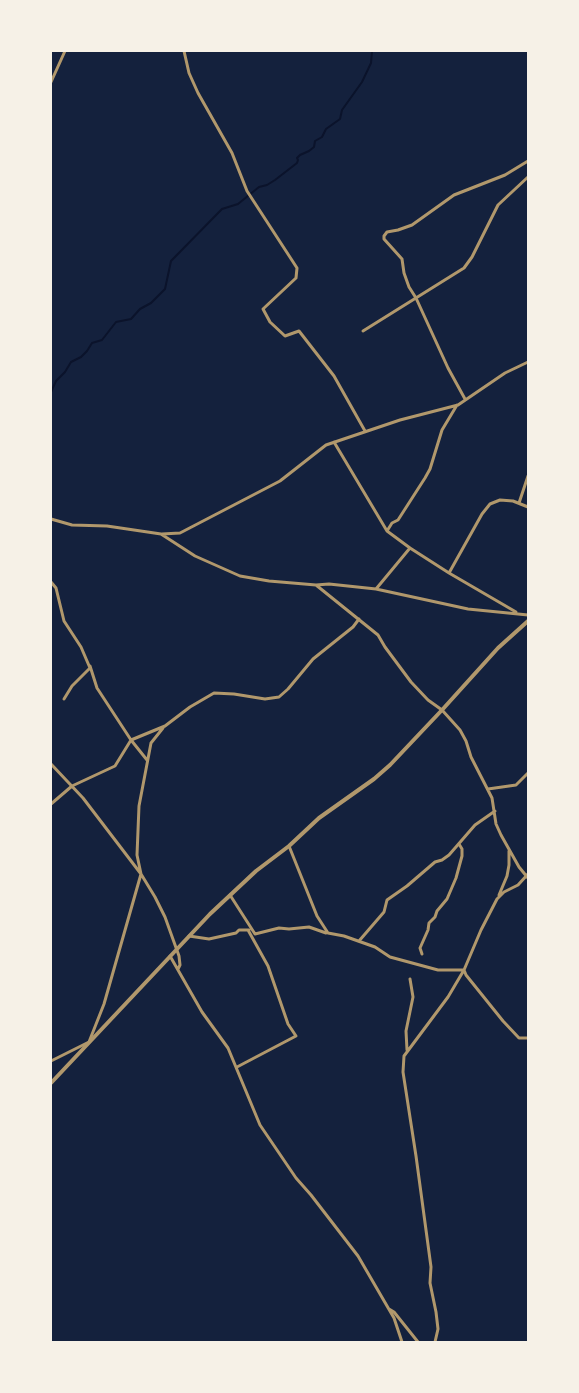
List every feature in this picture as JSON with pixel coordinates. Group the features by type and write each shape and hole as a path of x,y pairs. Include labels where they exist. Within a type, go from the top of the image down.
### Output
{"street":[{"path":"51,82 65,51"},
{"path":"184,51 189,73 198,93 232,153 247,191 297,268 296,278 263,309 270,322 284,336 299,331 334,376 365,431"},
{"path":"465,399 409,287 402,259 384,240 384,236 387,232 412,225 454,195 505,175 528,161"},
{"path":"363,331 464,268 472,257 498,205 528,177"},
{"path":"387,531 392,523 398,520 425,478 430,469 442,430 458,405 504,373 528,362"},
{"path":"51,519 72,525 108,526 161,534 180,533 280,481 306,459 334,442 400,420 458,405"},
{"path":"334,442 387,531 448,574 518,613"},
{"path":"519,503 528,476"},
{"path":"448,574 482,514 490,504 500,500 512,501 528,507"},
{"path":"161,534 196,556 240,576 269,581 376,589 468,609 528,615"},
{"path":"376,589 410,548"},
{"path":"51,582 56,588 64,620 89,663 97,688 131,740 148,761"},
{"path":"316,585 378,635 411,682 428,700 442,710 460,730 492,798 496,824 519,867 527,876 518,885 504,892 497,899"},
{"path":"51,1060 89,1042 104,1004 141,874 137,856 139,806 151,743 165,726 190,707 214,693 265,699 279,697 313,659 353,627 359,619"},
{"path":"51,1083 230,895 256,871 289,846 319,818 379,775 442,710 498,648 528,621"},
{"path":"64,699 72,686 90,668 89,663"},
{"path":"51,804 72,786 115,766 131,740 165,726"},
{"path":"51,764 100,820 141,874 165,917 180,961 178,969"},
{"path":"488,789 516,785 528,773"},
{"path":"359,941 384,912 387,900 435,862 449,855 475,825 495,811"},
{"path":"422,954 420,948 428,930 428,923 435,918 437,911 447,899 456,878 462,856 460,844"},
{"path":"289,846 317,916 328,933"},
{"path":"435,1342 438,1329 430,1283 431,1267 403,1072 404,1056 448,997 464,970 497,899 509,865 508,848"},
{"path":"230,895 268,966 288,1024 296,1036 237,1067"},
{"path":"189,936 209,939 236,933 239,930 250,930 255,934 279,928 309,927 359,941 375,947 390,957 438,970 464,970"},
{"path":"170,956 202,1012 228,1048 237,1067 245,1092 264,1130 296,1178 311,1194 358,1256 394,1318 402,1342"},
{"path":"464,970 503,1021 519,1038 528,1038"},
{"path":"407,1050 406,1031 413,997 410,979"},
{"path":"389,1309 394,1312 418,1342"}],"waterway":[{"path":"51,392 56,381 71,362 81,357 92,343 102,340 116,322 131,319 140,309 151,303 165,289 171,261 222,209 238,204 259,187 275,180 297,163 297,158 300,155 314,147 315,141 322,137 326,129 340,119 342,110 362,82 371,63 372,51"}]}
